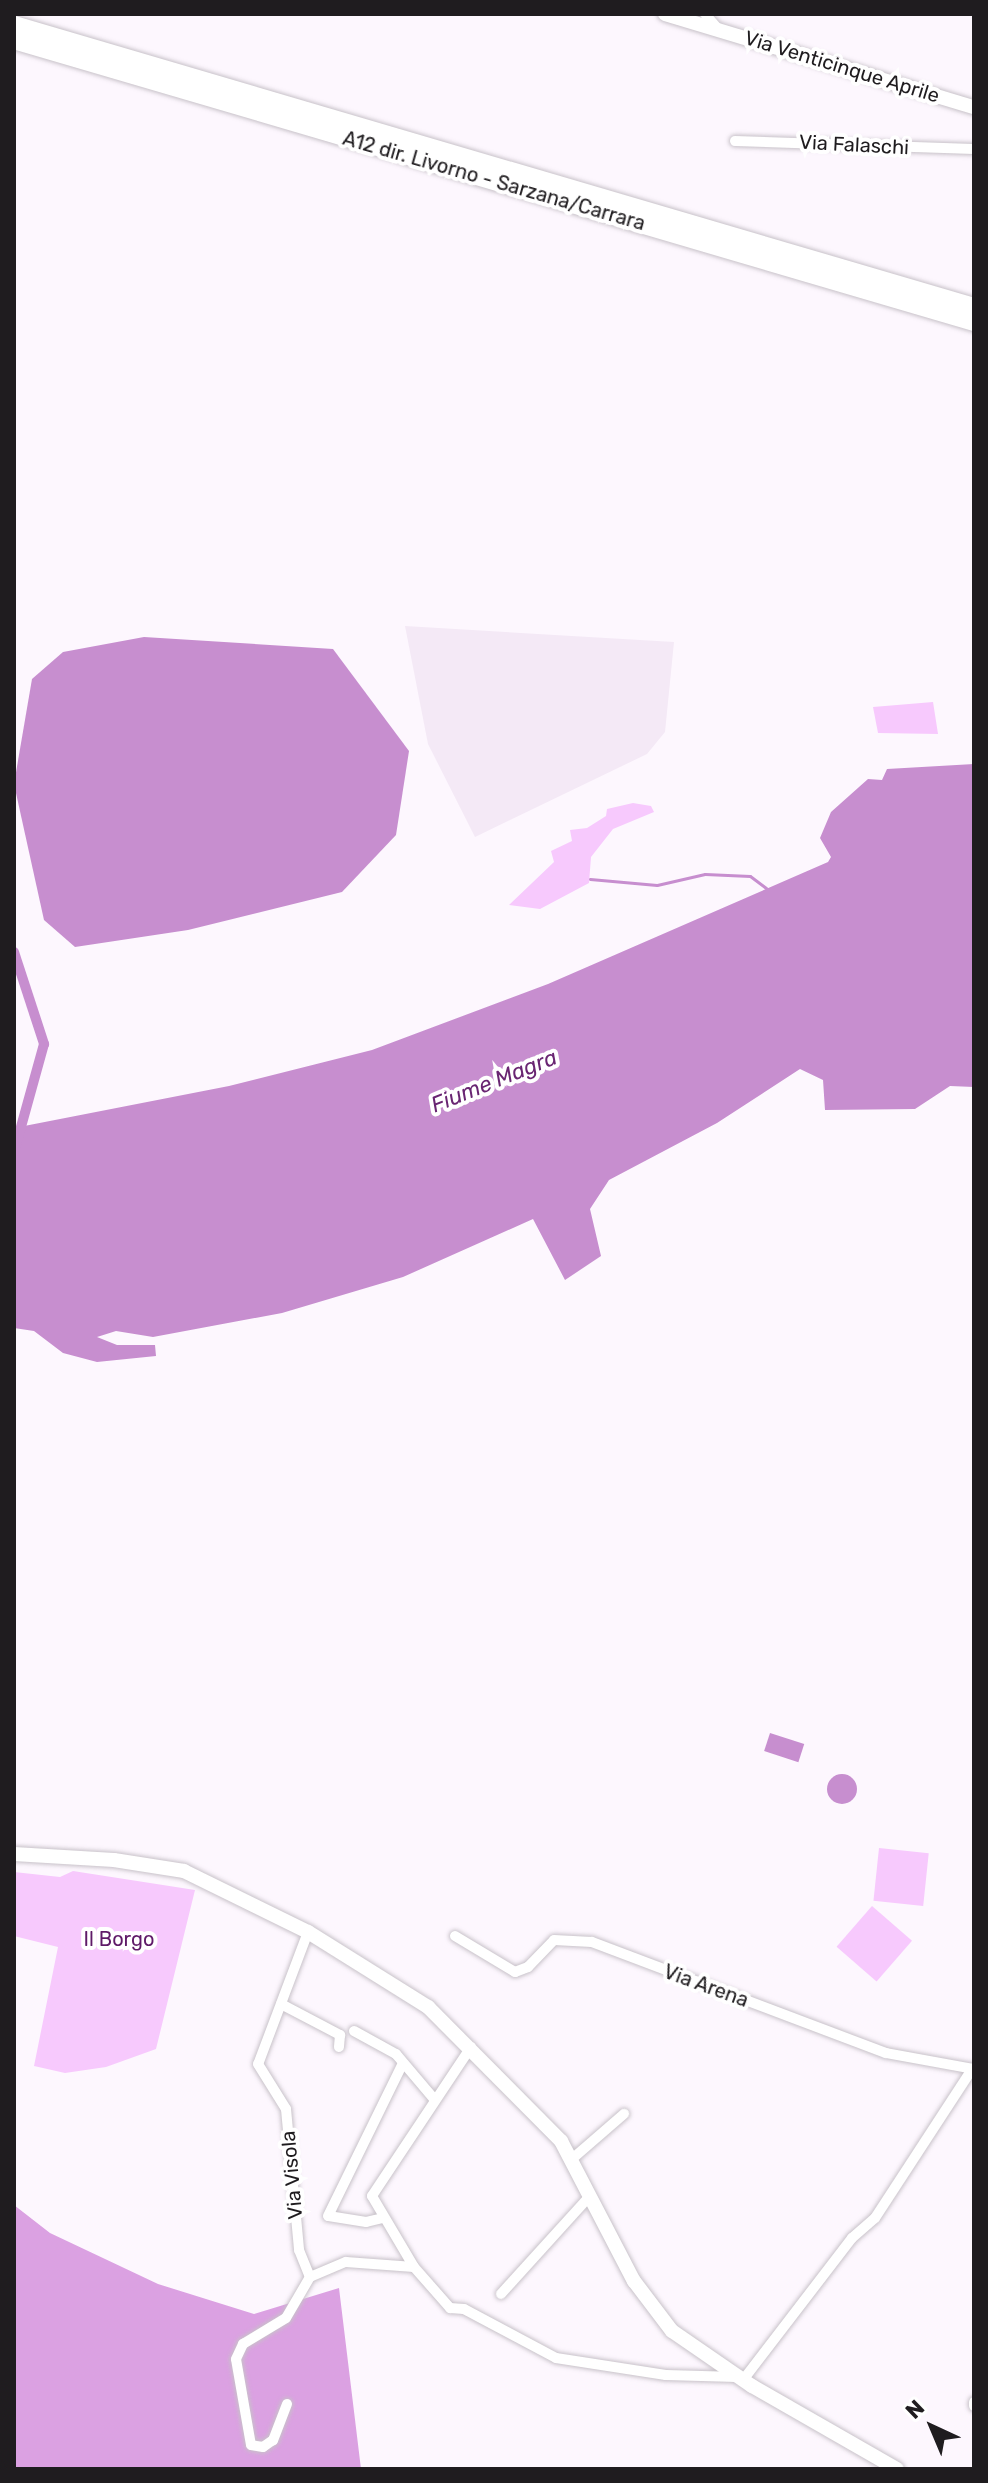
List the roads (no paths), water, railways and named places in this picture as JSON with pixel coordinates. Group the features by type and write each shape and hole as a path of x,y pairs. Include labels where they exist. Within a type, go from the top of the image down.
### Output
{"highway":[{"path":"14,25 974,307"},
{"name":"A12 dir. Livorno - Sarzana/Carrara","path":"14,40 974,322"}],"main road":[{"name":"Via Venticinque Aprile","path":"667,14 974,107"},
{"path":"14,1854 162,1865 206,1880 308,1932 428,2007 554,2132 659,2317 688,2345 894,2468"}],"street":[{"path":"705,14 720,30"},
{"name":"Via Falaschi","path":"735,141 974,149"},
{"name":"Via Visola","path":"308,1932 258,2064 286,2109 299,2250 310,2277"},
{"name":"Via Arena","path":"455,1936 515,1972 528,1967 554,1940 592,1942 886,2053 973,2069"},
{"path":"281,2004 340,2035 339,2047"},
{"path":"354,2031 403,2063 434,2099"},
{"path":"471,2047 377,2182 372,2196 383,2218 414,2267 450,2308 464,2309 556,2358 666,2375 740,2378 852,2238 875,2218 973,2069"},
{"name":"Via Visola","path":"383,2218 353,2222 328,2216 403,2063"},
{"path":"572,2159 624,2114"},
{"path":"501,2294 590,2196"},
{"path":"287,2404 273,2440 263,2447 251,2445 236,2359 243,2344 286,2318 310,2277 346,2262 414,2267"}],"water":[{"path":"144,637 333,649 409,751 396,835 342,892 188,930 75,947 44,920 14,784 32,679 63,652"},
{"name":"Fiume Magra","path":"974,764 974,1087 950,1086 915,1109 825,1110 823,1080 800,1069 717,1123 609,1180 590,1209 601,1256 565,1280 533,1219 403,1277 282,1313 153,1337 116,1331 97,1337 117,1345 155,1345 156,1356 97,1362 63,1353 34,1331 14,1328 14,1128 229,1086 372,1050 548,984 828,862 831,857 820,838 831,812 868,779 882,780 887,769"},
{"path":"770,1733 804,1744 798,1762 764,1751"},
{"path":"842,1774 848,1775 856,1783 856,1795 848,1803 842,1804 836,1803 828,1795 827,1789 828,1783 836,1775"}],"waterway":[{"path":"590,879 657,885 705,874 750,876 766,888"},
{"path":"14,952 44,1044 14,1152"}],"park label":[{"name":"Il Borgo","path":"119,1939"}]}
